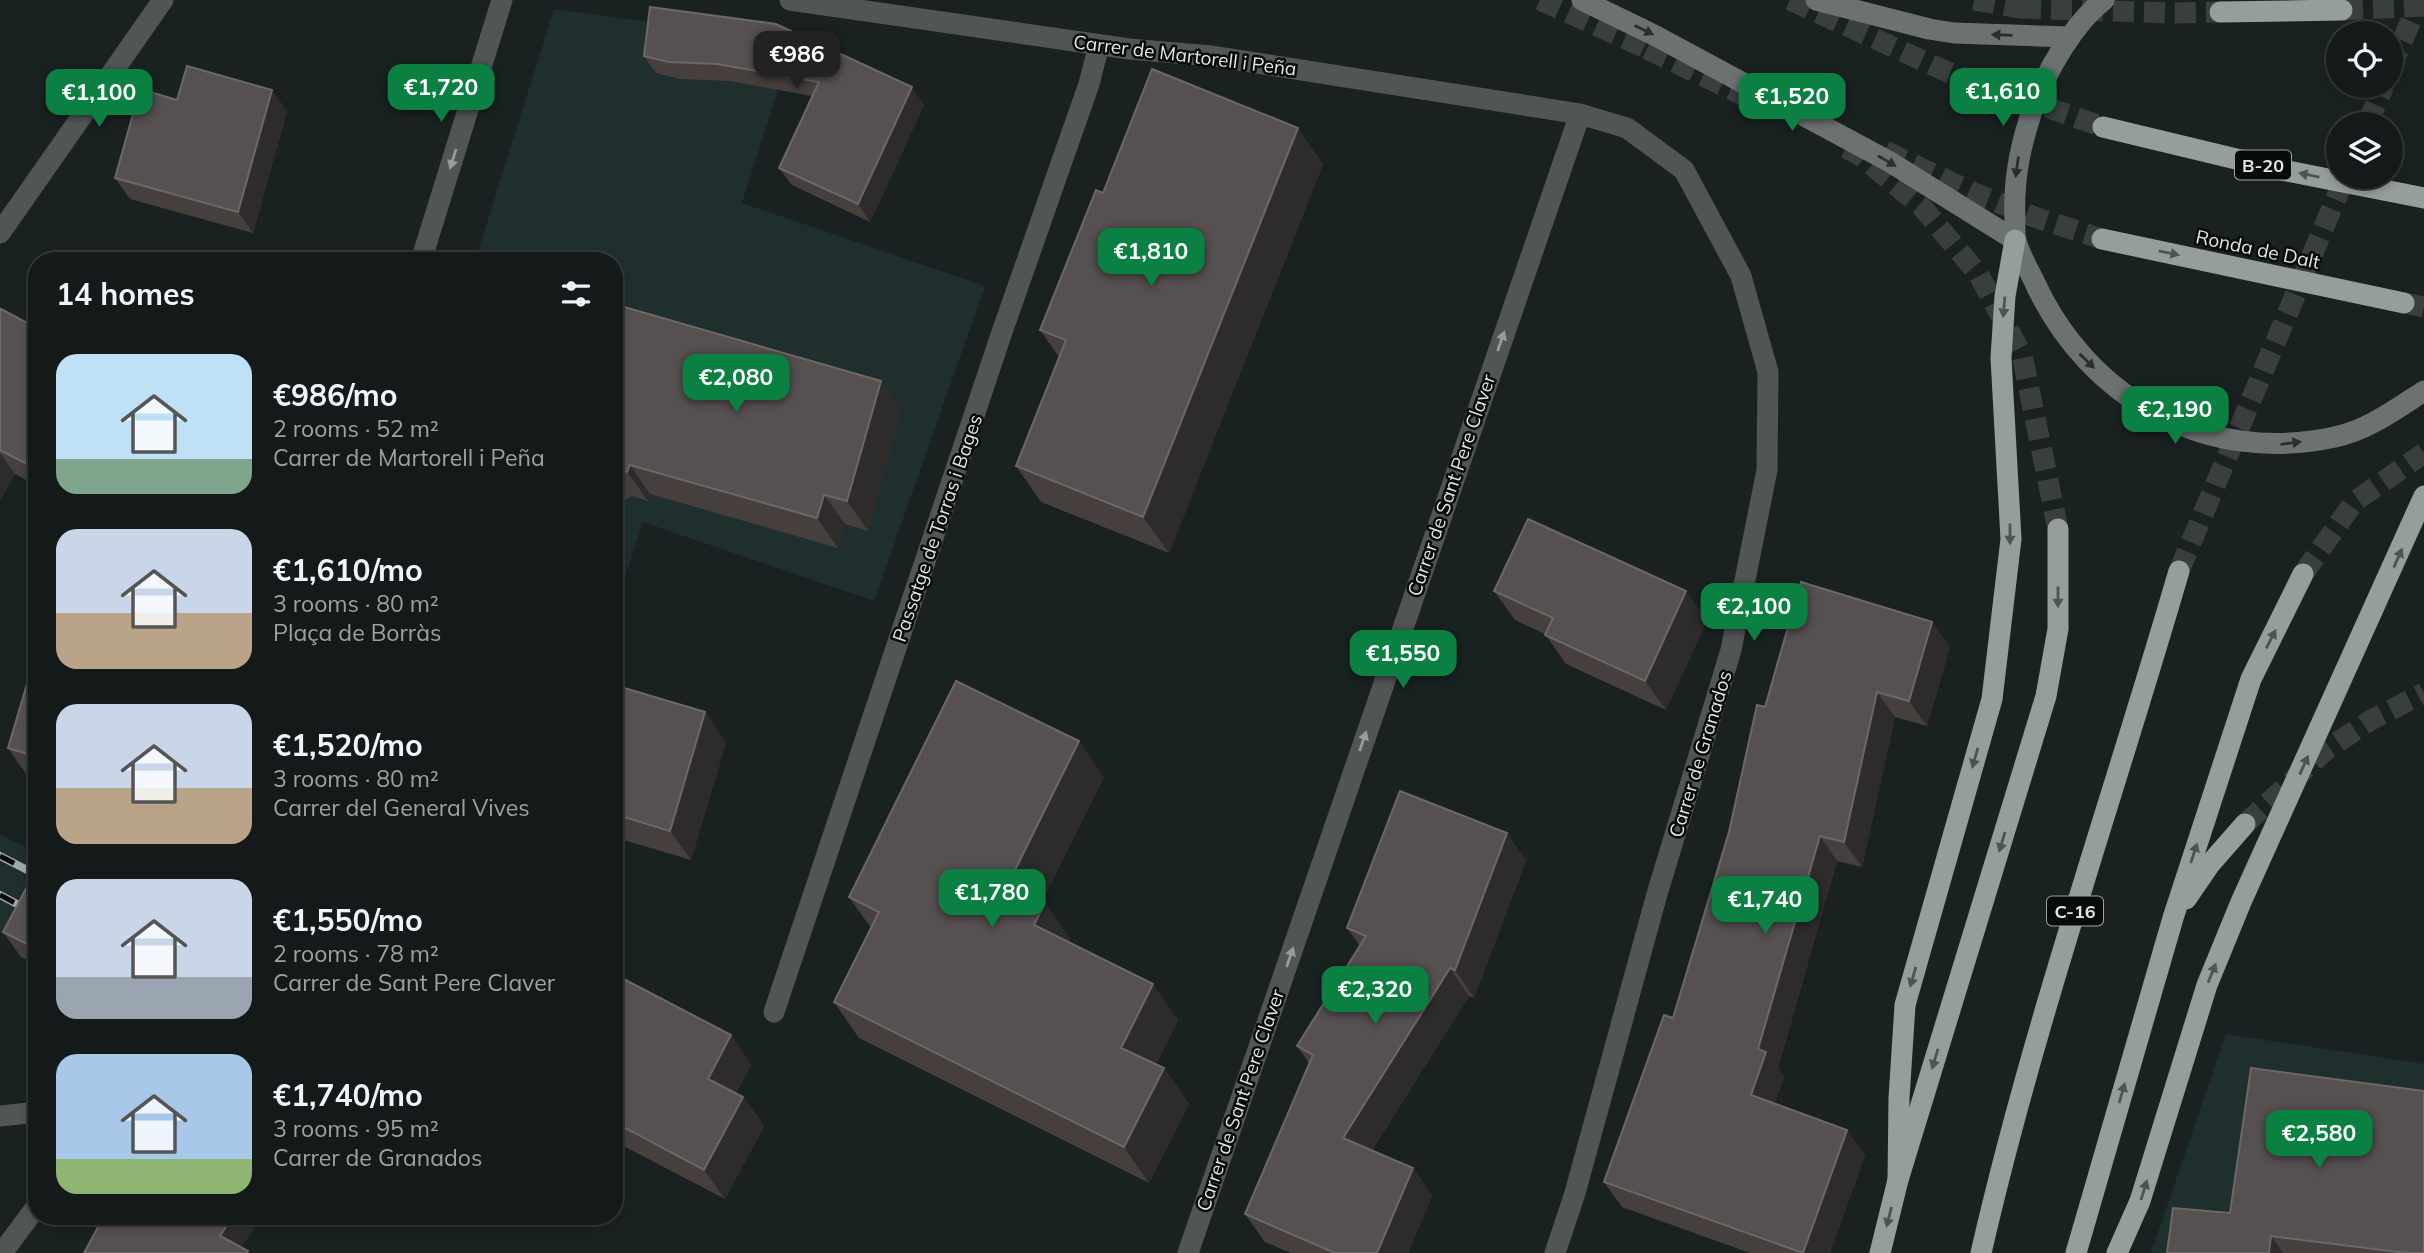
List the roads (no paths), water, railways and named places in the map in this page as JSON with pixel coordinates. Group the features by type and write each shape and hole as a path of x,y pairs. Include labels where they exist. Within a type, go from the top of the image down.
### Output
{"highway":[{"path":"2220,12 2342,10"},
{"name":"B-20","path":"2103,127 2283,170 2424,198"},
{"name":"Ronda de Dalt","path":"2102,239 2404,303"},
{"path":"1898,1180 1899,1098 1905,1004 1992,699 2011,539 2001,358 2005,296 2015,240"},
{"path":"2117,1253 2140,1201 2207,985 2241,902 2424,496"},
{"path":"1880,1253 1898,1180 2046,696 2059,629 2058,529"},
{"name":"C-16","path":"1981,1253 1993,1200 2073,915 2179,571"},
{"path":"2076,1253 2173,918 2251,679 2303,574"},
{"path":"2173,918 2210,864 2245,824"}],"main road":[{"path":"1582,0 1654,35 1880,157 2015,240"},
{"path":"1816,0 1954,33 2070,37"},
{"path":"2104,0 2070,37 2040,88 2021,142 2014,192 2015,240 2048,311 2080,354 2121,393 2169,422 2224,440 2280,444 2336,437 2370,425 2424,391"}],"street":[{"path":"0,233 163,0"},
{"path":"424,252 502,0"},
{"name":"Carrer de Martorell i Peña","path":"790,0 1099,45 1212,56 1580,114"},
{"name":"Passatge de Torras i Bages","path":"774,1012 1089,84 1099,45"},
{"name":"Carrer de Sant Pere Claver","path":"1188,1253 1580,114"},
{"name":"Carrer de Granados","path":"1555,1253 1575,1193 1657,894 1731,650 1767,470 1768,372 1741,276 1684,170 1627,128 1580,114"},
{"path":"0,1116 28,1113"},
{"path":"2,1253 28,1218"}],"tunnel":[{"path":"1540,0 1659,54"},
{"path":"1790,0 1950,73 2103,127"},
{"path":"1974,0 2020,8 2033,4"},
{"path":"2403,39 2420,0"},
{"path":"2342,10 2424,6"},
{"path":"2020,8 2220,12"},
{"path":"1647,49 1774,110"},
{"path":"2372,112 2379,98"},
{"path":"1846,148 1861,156 1922,207 1979,275 2022,355 2058,529"},
{"path":"1885,151 1974,193 2037,218 2102,239"},
{"path":"2179,571 2340,189"},
{"path":"2404,303 2424,307"},
{"path":"2303,574 2354,502 2424,453"},
{"path":"2245,824 2326,750 2371,720 2424,693"}],"railway":[{"path":"0,856 28,870"},
{"path":"0,895 28,910"}]}
